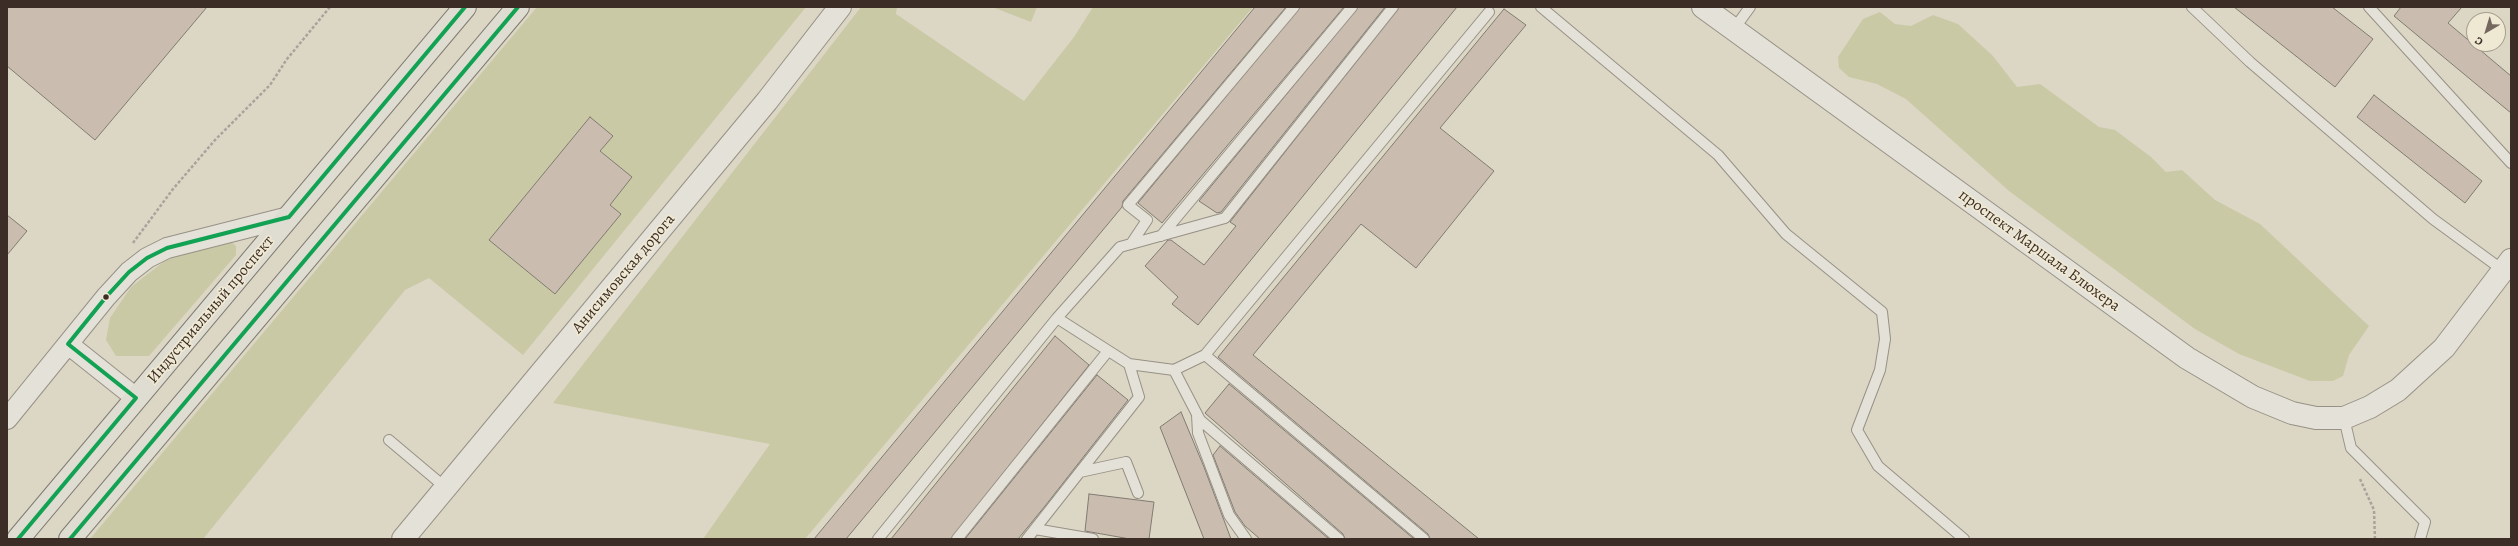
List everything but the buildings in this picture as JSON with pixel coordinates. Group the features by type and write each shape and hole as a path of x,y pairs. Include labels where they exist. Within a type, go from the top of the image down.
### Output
{"main road":[{"name":"Индустриальный проспект","path":"18,539 465,7"},
{"path":"70,539 518,7"}],"street":[{"name":"Анисимовская дорога","path":"411,537 446,488 767,101 840,7"},
{"name":"проспект Маршала Блюхера","path":"1703,7 2187,358 2253,397 2292,413 2316,418 2344,418 2370,407 2398,390 2444,348 2507,265"},
{"path":"7,419 106,297 129,272 147,258 167,248 289,217"},
{"path":"68,344 136,398"}],"lane":[{"path":"1130,244 1147,220 1128,204 1294,7"},
{"path":"1161,236 1352,7"},
{"path":"878,539 1057,318 1120,248 1225,218 1393,7"},
{"path":"1540,7 1718,155 1786,234 1882,312 1885,339 1880,370 1857,430 1878,466 1964,539"},
{"path":"1734,29 1750,7"},
{"path":"2192,7 2250,62 2433,219 2507,265"},
{"path":"2370,7 2511,163"},
{"path":"1057,318 1129,364 1174,370 1206,355 1489,12"},
{"path":"957,539 1108,351"},
{"path":"1206,355 1424,539"},
{"path":"1028,539 1139,397 1129,364"},
{"path":"1174,370 1200,420 1339,539"},
{"path":"1197,415 1198,433 1229,515 1246,539"},
{"path":"2344,418 2351,448 2425,522 2420,539"},
{"path":"389,440 446,488"},
{"path":"1080,472 1126,462 1138,493"},
{"path":"1035,529 1093,539"}],"path":[{"path":"130,249 137,235 173,189 215,140 270,85 287,59 330,7"},
{"path":"2360,477 2374,510 2375,539"}],"green space":[{"path":"537,7 806,7 523,355 429,278 405,290 203,539 90,539"},
{"path":"861,7 897,7 896,14 1024,101 1074,37 1093,7 1253,7 805,539 703,539 770,444 553,403"},
{"path":"992,7 1037,7 1031,22"},
{"path":"1880,12 1895,24 1911,26 1933,15 1958,24 1993,56 2017,87 2040,84 2099,127 2115,130 2151,157 2166,172 2182,170 2215,200 2260,224 2369,326 2349,355 2343,376 2333,381 2310,381 2239,354 2195,329 2009,191 1906,99 1877,84 1849,77 1839,68 1838,57 1863,19"},
{"path":"229,240 236,246 236,255 149,356 116,356 106,340 110,318 131,287 166,260"}],"transit line":[{"path":"18,539 136,398 68,344 106,297 129,272 147,258 167,248 289,217 465,7"},
{"path":"70,539 518,7"}]}
